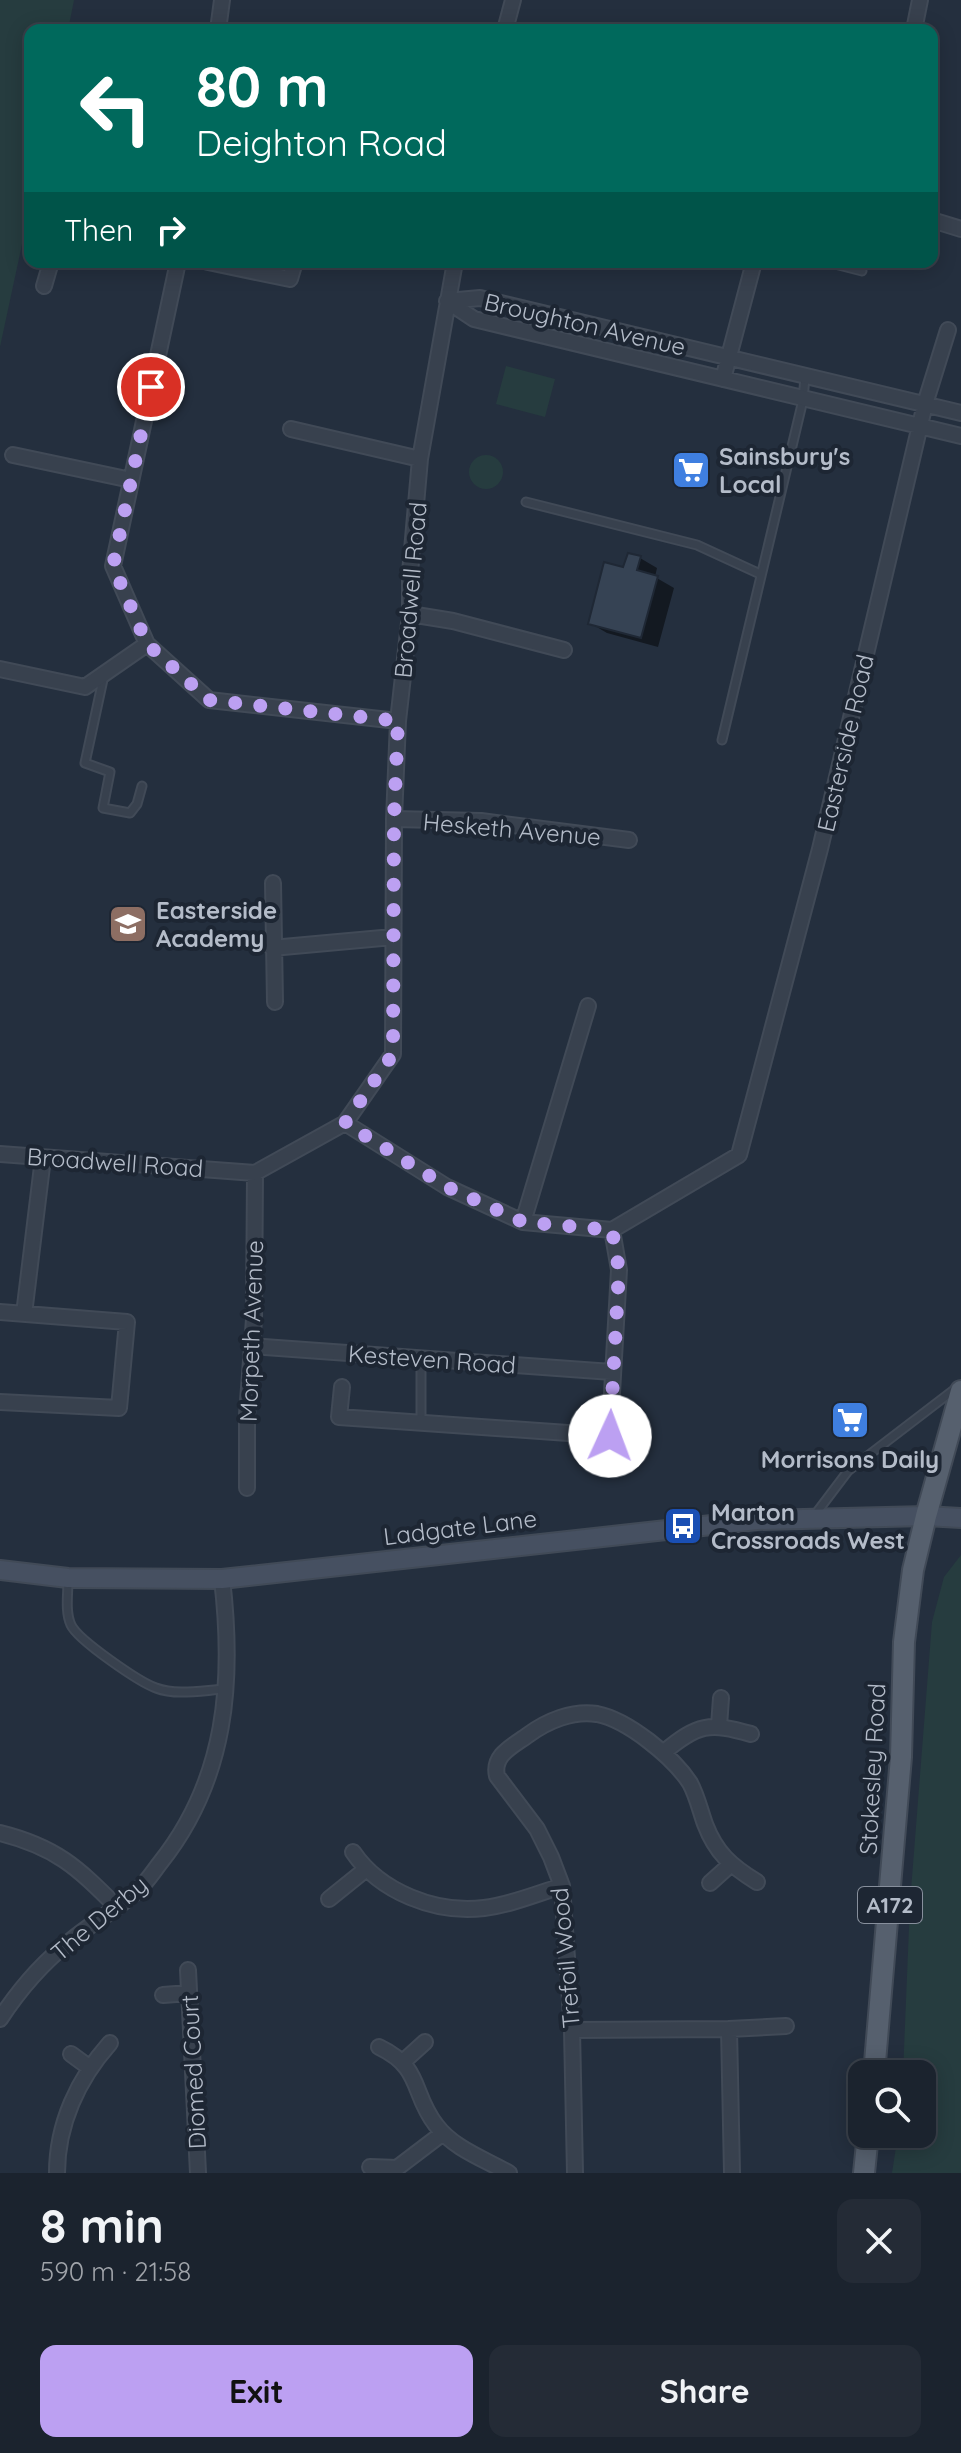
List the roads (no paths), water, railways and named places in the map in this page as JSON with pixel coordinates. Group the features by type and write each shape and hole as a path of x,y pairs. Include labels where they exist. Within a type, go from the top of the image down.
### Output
{"main road":[{"name":"A172","path":"926,1516 961,1391"},
{"name":"Stokesley Road","path":"875,2060 899,1786 904,1642 913,1570 926,1516"},
{"name":"Ladgate Lane","path":"0,1570 68,1578 222,1579 683,1526 813,1518 961,1518"},
{"path":"864,2173 867,2148"}],"street":[{"path":"219,24 222,0"},
{"path":"507,24 513,0"},
{"path":"915,24 920,0"},
{"path":"938,222 961,229"},
{"path":"44,286 49,268"},
{"path":"177,268 113,566 147,644 209,700 398,721"},
{"path":"237,268 290,279 293,268"},
{"name":"Broadwell Road","path":"0,1154 255,1173 345,1123 393,1054 394,819 398,721 410,614 410,573 420,459 454,268"},
{"path":"723,379 752,268"},
{"name":"Broughton Avenue","path":"447,301 480,298 961,413"},
{"name":"Broughton Avenue","path":"447,301 474,319 961,436"},
{"name":"Easterside Road","path":"612,1230 739,1155 820,849 925,404 948,330"},
{"path":"291,429 420,459"},
{"path":"13,455 131,480"},
{"path":"410,614 453,621 564,650"},
{"path":"0,669 85,687 147,644"},
{"name":"Hesketh Avenue","path":"394,819 481,821 629,840"},
{"path":"273,883 275,1002"},
{"path":"272,948 393,937"},
{"path":"523,1222 588,1006"},
{"path":"345,1123 447,1187 523,1222 612,1230 619,1270 608,1463"},
{"path":"24,1314 43,1158"},
{"name":"Morpeth Avenue","path":"247,1488 247,1415 254,1319 255,1173"},
{"path":"0,1312 127,1322 119,1408 0,1402"},
{"name":"Kesteven Road","path":"251,1346 612,1372"},
{"path":"342,1387 339,1417 610,1436"},
{"name":"The Derby","path":"0,2019 39,1968 69,1941 139,1890 178,1841 198,1801 217,1748 226,1689 229,1632 222,1579"},
{"path":"719,1726 721,1698"},
{"name":"Trefoil Wood","path":"575,2173 572,2030 562,1886 537,1829 497,1776 495,1768 500,1757 556,1719 576,1714 598,1714 615,1721 664,1752 689,1782 716,1846 730,1865 757,1882"},
{"path":"664,1752 697,1728 719,1726 751,1734"},
{"path":"0,1833 31,1841 57,1854 117,1907"},
{"path":"353,1852 365,1870 388,1886 411,1897 458,1910 508,1904 562,1886"},
{"path":"710,1883 730,1865"},
{"path":"329,1899 365,1870"},
{"name":"Diomed Court","path":"188,1970 198,2173"},
{"path":"163,1995 189,1993"},
{"path":"572,2030 786,2026"},
{"path":"729,2029 732,2173"},
{"path":"404,2061 425,2042"},
{"path":"57,2173 62,2129 71,2104 90,2068 110,2043"},
{"path":"379,2047 404,2061 428,2112 443,2133 453,2142 509,2173"},
{"path":"71,2054 90,2068"},
{"path":"370,2167 398,2171 443,2133"}],"lane":[{"path":"850,268 862,271"},
{"path":"722,740 803,400 805,377"},
{"path":"526,502 697,545 760,574"},
{"path":"104,673 85,763 110,772 103,808 130,813 137,804 142,786"},
{"path":"421,1358 421,1423"},
{"path":"813,1518 848,1471 961,1384"},
{"path":"68,1578 69,1620 80,1637 96,1650 156,1688 180,1692 226,1689"}],"place":[{"name":"Sainsbury's Local","path":"691,470"},
{"name":"Easterside Academy","path":"128,924"},
{"name":"Morrisons Daily","path":"850,1420"},
{"name":"Marton Crossroads West","path":"683,1526"}]}
